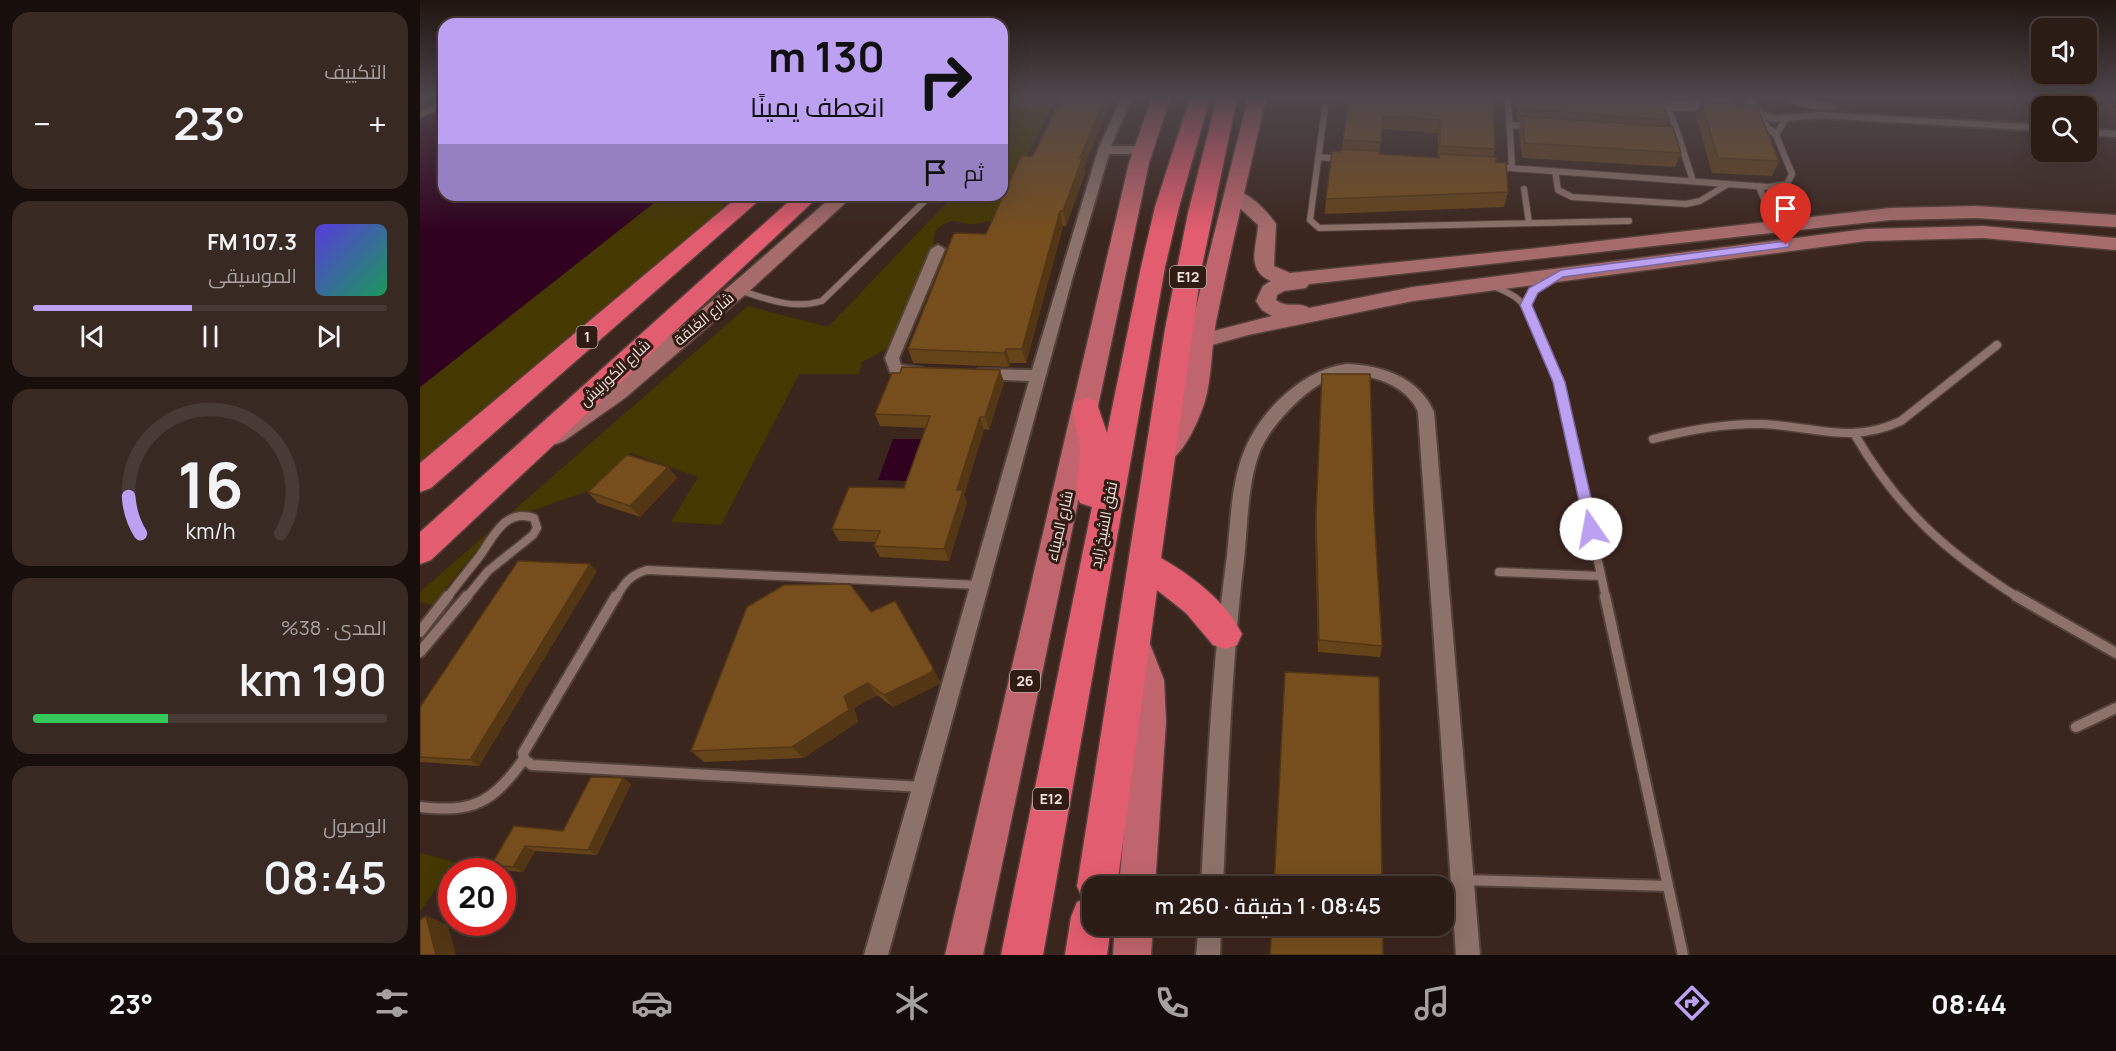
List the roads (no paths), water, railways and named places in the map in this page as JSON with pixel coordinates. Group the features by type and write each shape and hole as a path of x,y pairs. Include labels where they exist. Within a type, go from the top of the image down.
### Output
{"highway":[{"name":"نفق الشيخ زايد","path":"1022,955 1080,643 1160,236 1187,143"},
{"name":"E12","path":"1098,876 1158,457 1199,211 1216,143"},
{"name":"1","path":"420,480 747,201"},
{"name":"شارع الكورنيش","path":"420,551 802,201"},
{"path":"1080,643 1074,607 1096,455 1092,423 1086,408"},
{"path":"1144,565 1189,593 1209,612 1225,634"},
{"path":"1086,955 1089,936"}],"main road":[{"name":"شارع الميناء","path":"964,955 1146,143"},
{"path":"1158,457 1179,432 1189,411 1201,341 1247,143"},
{"path":"1235,195 1262,217 1267,224 1262,263 1268,273 1290,279 1848,217 1932,212 1998,213 2116,221"},
{"name":"شارع الغَلقة","path":"526,454 617,392 838,201"},
{"path":"1774,226 1786,245"},
{"path":"1201,341 1247,327 1338,307 1413,294 1866,235 1943,231 2025,234 2116,244"},
{"path":"1338,307 1283,312 1270,307 1266,297 1269,291 1276,286 1320,282 1339,274"},
{"path":"1133,639 1148,680 1150,712 1138,876"},
{"path":"1132,955 1133,936"}],"street":[{"path":"876,955 978,585 1108,143"},
{"path":"1103,155 1141,156"},
{"path":"938,249 892,358 892,363 895,368 907,372 942,373"},
{"path":"1213,876 1225,634 1246,474 1254,448 1267,426 1310,381 1325,373 1342,369 1379,374 1395,381 1418,398 1426,412 1468,955"},
{"path":"966,374 1038,376"},
{"path":"1208,955 1209,936"}],"lane":[{"path":"1321,143 1310,220 1319,228 1629,221"},
{"path":"1510,143 1512,168"},
{"path":"1680,143 1694,181"},
{"path":"1490,166 1779,186 1791,180 1792,174 1779,143"},
{"path":"1319,157 1354,159"},
{"path":"1555,171 1558,190 1572,197 1686,204 1700,201 1728,184"},
{"path":"1759,186 1774,226"},
{"path":"1524,189 1529,223"},
{"path":"739,289 796,306 809,306 822,301 925,201"},
{"path":"1526,305 1533,290 1561,274"},
{"path":"1488,284 1513,294 1526,305 1561,389 1683,955"},
{"path":"1653,440 1687,430 1724,425 1763,424 1828,434 1855,435 1889,428 1997,345"},
{"path":"1855,435 1879,478 1916,520 2002,588 2033,608 2116,653"},
{"path":"420,632 481,554 496,529 511,518 528,516 534,518 537,528 533,535 488,571 420,652"},
{"path":"420,807 450,811 473,807 486,801 505,786 524,759 525,746 626,580 636,573 655,571 978,585"},
{"path":"1499,572 1601,576"},
{"path":"2076,727 2116,708"},
{"path":"524,759 532,765 626,772 923,787"},
{"path":"1462,880 1668,886"}]}
